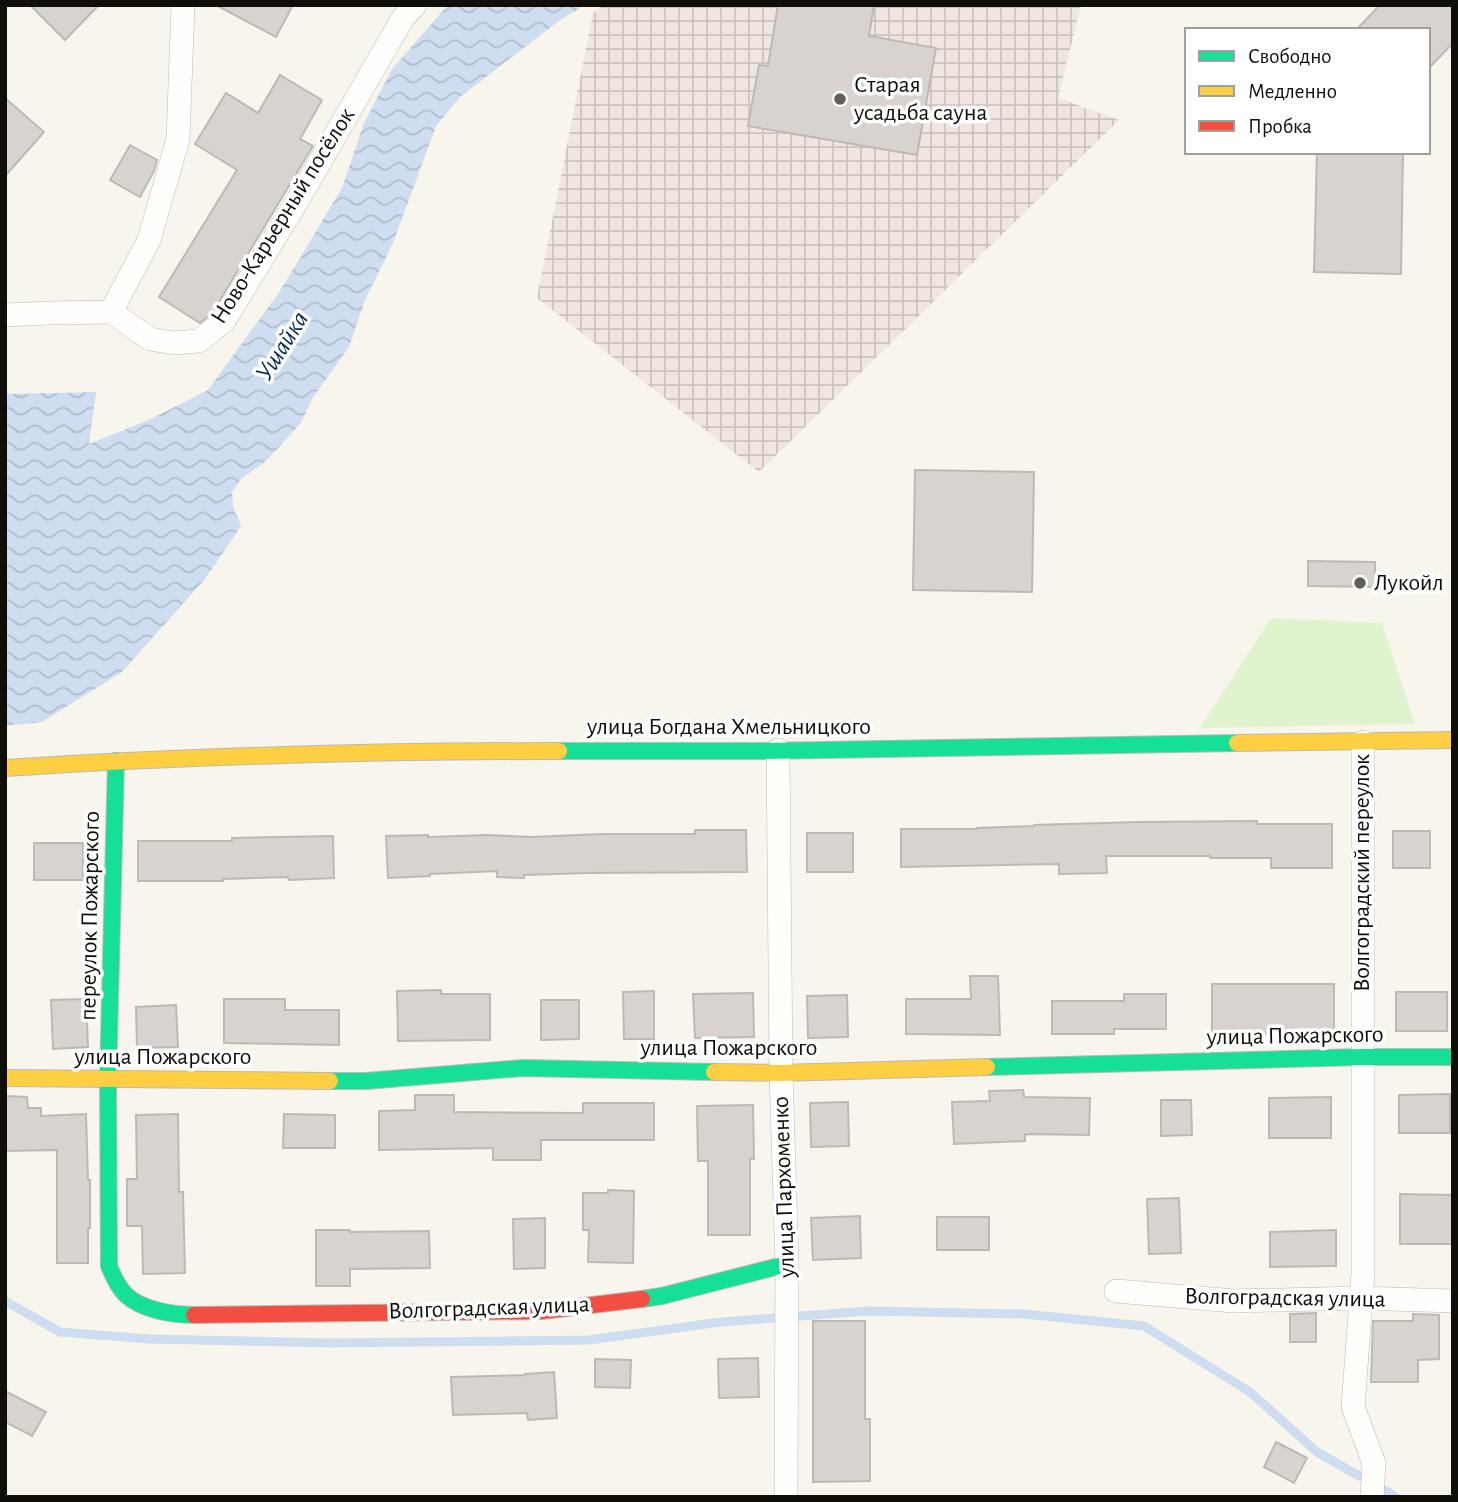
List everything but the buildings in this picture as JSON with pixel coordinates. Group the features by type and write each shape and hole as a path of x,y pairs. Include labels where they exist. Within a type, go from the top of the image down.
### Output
{"street":[{"path":"5,315 111,312 149,240 178,139 183,5"},
{"name":"Ново-Карьерный посёлок","path":"111,312 150,339 174,343 200,341 224,320 299,198 403,18 415,5"},
{"name":"улица Богдана Хмельницкого","path":"5,768 116,761 433,751 778,750 1453,740"},
{"name":"Волгоградский переулок","path":"1363,742 1363,1273 1353,1407 1374,1463 1372,1497"},
{"name":"улица Пархоменко","path":"778,750 780,1073 787,1264 786,1497"},
{"name":"переулок Пожарского","path":"116,761 108,1079 109,1266 116,1283 128,1297 158,1311 187,1315"},
{"name":"улица Пожарского","path":"5,1079 366,1081 523,1068 780,1073 1362,1057 1453,1057"},
{"name":"Волгоградская улица","path":"187,1315 542,1311 662,1296 787,1264"},
{"name":"Волгоградская улица","path":"1116,1291 1234,1301 1360,1298 1453,1301"}],"shaded area":[{"path":"604,5 1081,5 1058,98 1119,120 759,472 537,298 593,13"}],"green space":[{"path":"1271,618 1382,623 1415,724 1200,728"}],"water":[{"name":"Ушайка","path":"448,5 585,5 560,20 460,97 436,126 393,243 365,300 349,347 312,399 301,423 266,461 241,479 232,492 233,506 241,526 205,579 122,672 42,722 5,726 5,394 96,392 89,444 149,420 208,390 280,291 342,188 364,123 392,69"}],"waterway":[{"path":"5,1301 60,1332 149,1339 330,1343 589,1340 721,1322 868,1311 1024,1314 1144,1326 1250,1392 1317,1452 1359,1476"},
{"path":"1385,1490 1396,1497"}],"traffic: fast":[{"path":"559,751 759,751 1237,743"},
{"path":"116,761 108,1079 109,1266 121,1288 133,1300 158,1311 194,1315"},
{"path":"987,1067 1453,1057"},
{"path":"330,1081 366,1081 523,1068 714,1072"},
{"path":"642,1299 787,1264"}],"traffic: slow":[{"path":"1237,743 1453,740"},
{"path":"5,768 282,755 559,751"},
{"path":"714,1072 781,1073 987,1067"},
{"path":"5,1078 330,1081"}],"traffic: jam":[{"path":"194,1315 542,1311 642,1299"}],"place":[{"name":"Старая усадьба сауна","path":"840,99"},
{"name":"Лукойл","path":"1360,583"}]}
